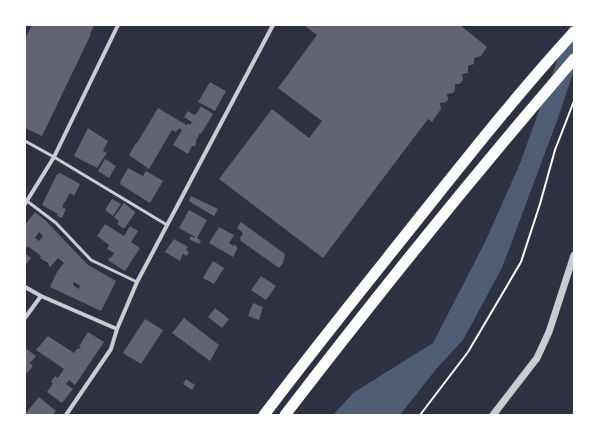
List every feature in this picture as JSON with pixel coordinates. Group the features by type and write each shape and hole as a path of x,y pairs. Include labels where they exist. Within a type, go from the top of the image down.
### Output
{"highway":[{"path":"264,415 331,328 507,109 574,32"},
{"path":"285,415 344,338 462,192 521,120 574,59"}],"street":[{"path":"26,203 54,157 118,25"},
{"path":"66,415 111,349 117,330 137,282 273,25"},
{"path":"493,415 537,358 549,332 574,254"},
{"path":"25,287 41,296 117,330"},
{"path":"25,318 41,296"}],"lane":[{"path":"25,141 167,225"},
{"path":"26,203 56,223 91,260 137,282"}],"path":[{"path":"420,415 468,352 521,262 540,204 555,150 574,101"}],"water":[{"path":"570,25 574,25 574,70 558,118 502,268 463,340 437,368 400,415 333,415 353,393 433,343 485,242 519,166"}],"building":[{"path":"32,25 94,25 42,136 25,128 25,39"},
{"path":"460,25 487,47 481,56 474,58 474,64 468,66 468,73 462,74 463,80 460,84 455,84 455,90 453,93 447,94 448,100 440,103 441,109 432,122 428,119 323,258 219,179 272,109 309,138 322,121 278,88 317,35 305,26"},
{"path":"210,82 226,91 215,111 198,102"},
{"path":"201,106 213,114 201,134 200,133 195,146 192,146 188,154 173,145 182,130 179,128 176,132 172,130 149,169 129,155 158,108 187,125 188,123 190,125 192,122 184,117 188,111 194,115 196,114"},
{"path":"88,128 108,141 103,151 107,153 97,168 74,156"},
{"path":"105,159 116,166 109,178 98,171"},
{"path":"128,168 143,176 146,171 163,181 150,203 120,184"},
{"path":"60,173 80,184 74,196 70,193 64,202 62,207 66,209 62,218 42,205 57,174"},
{"path":"191,196 218,209 214,216 189,201"},
{"path":"112,199 121,204 113,216 105,210"},
{"path":"124,203 135,213 124,229 117,224 119,221 114,217"},
{"path":"189,210 207,220 197,238 201,241 199,244 189,239 191,236 194,238 195,237 179,228"},
{"path":"35,212 46,221 88,265 116,281 101,311 50,287 57,272 64,263 58,258 50,267 48,263 40,258 41,256 29,247 25,248 25,225","holes":["39,232 43,236 39,241 35,238","74,282 80,286 79,289 74,286"]},
{"path":"241,222 285,254 283,263 279,268 241,241 240,238 243,233 237,228"},
{"path":"105,224 124,236 130,226 138,231 131,242 140,248 125,271 109,261 108,259 110,257 111,258 114,253 107,249 109,245 97,236"},
{"path":"219,227 234,235 229,243 233,246 234,244 237,247 233,257 209,243"},
{"path":"174,239 188,247 186,250 189,252 187,256 183,254 180,261 165,252"},
{"path":"25,253 31,258 25,266"},
{"path":"213,261 224,268 214,284 203,278"},
{"path":"261,276 276,286 266,300 251,290"},
{"path":"253,303 263,307 259,320 248,316"},
{"path":"215,308 229,319 222,328 208,317"},
{"path":"184,318 219,345 210,361 172,333"},
{"path":"145,319 163,330 141,364 123,353"},
{"path":"88,332 104,342 75,385 69,380 66,384 73,389 62,403 47,392 53,383 51,382 55,376 58,378 64,369 36,350 48,336 74,353 81,347 79,346"},
{"path":"25,348 36,356 30,363 33,366 27,373 25,371"},
{"path":"186,379 195,385 192,390 183,384"},
{"path":"39,397 56,411 53,415 29,415 26,413"}]}
